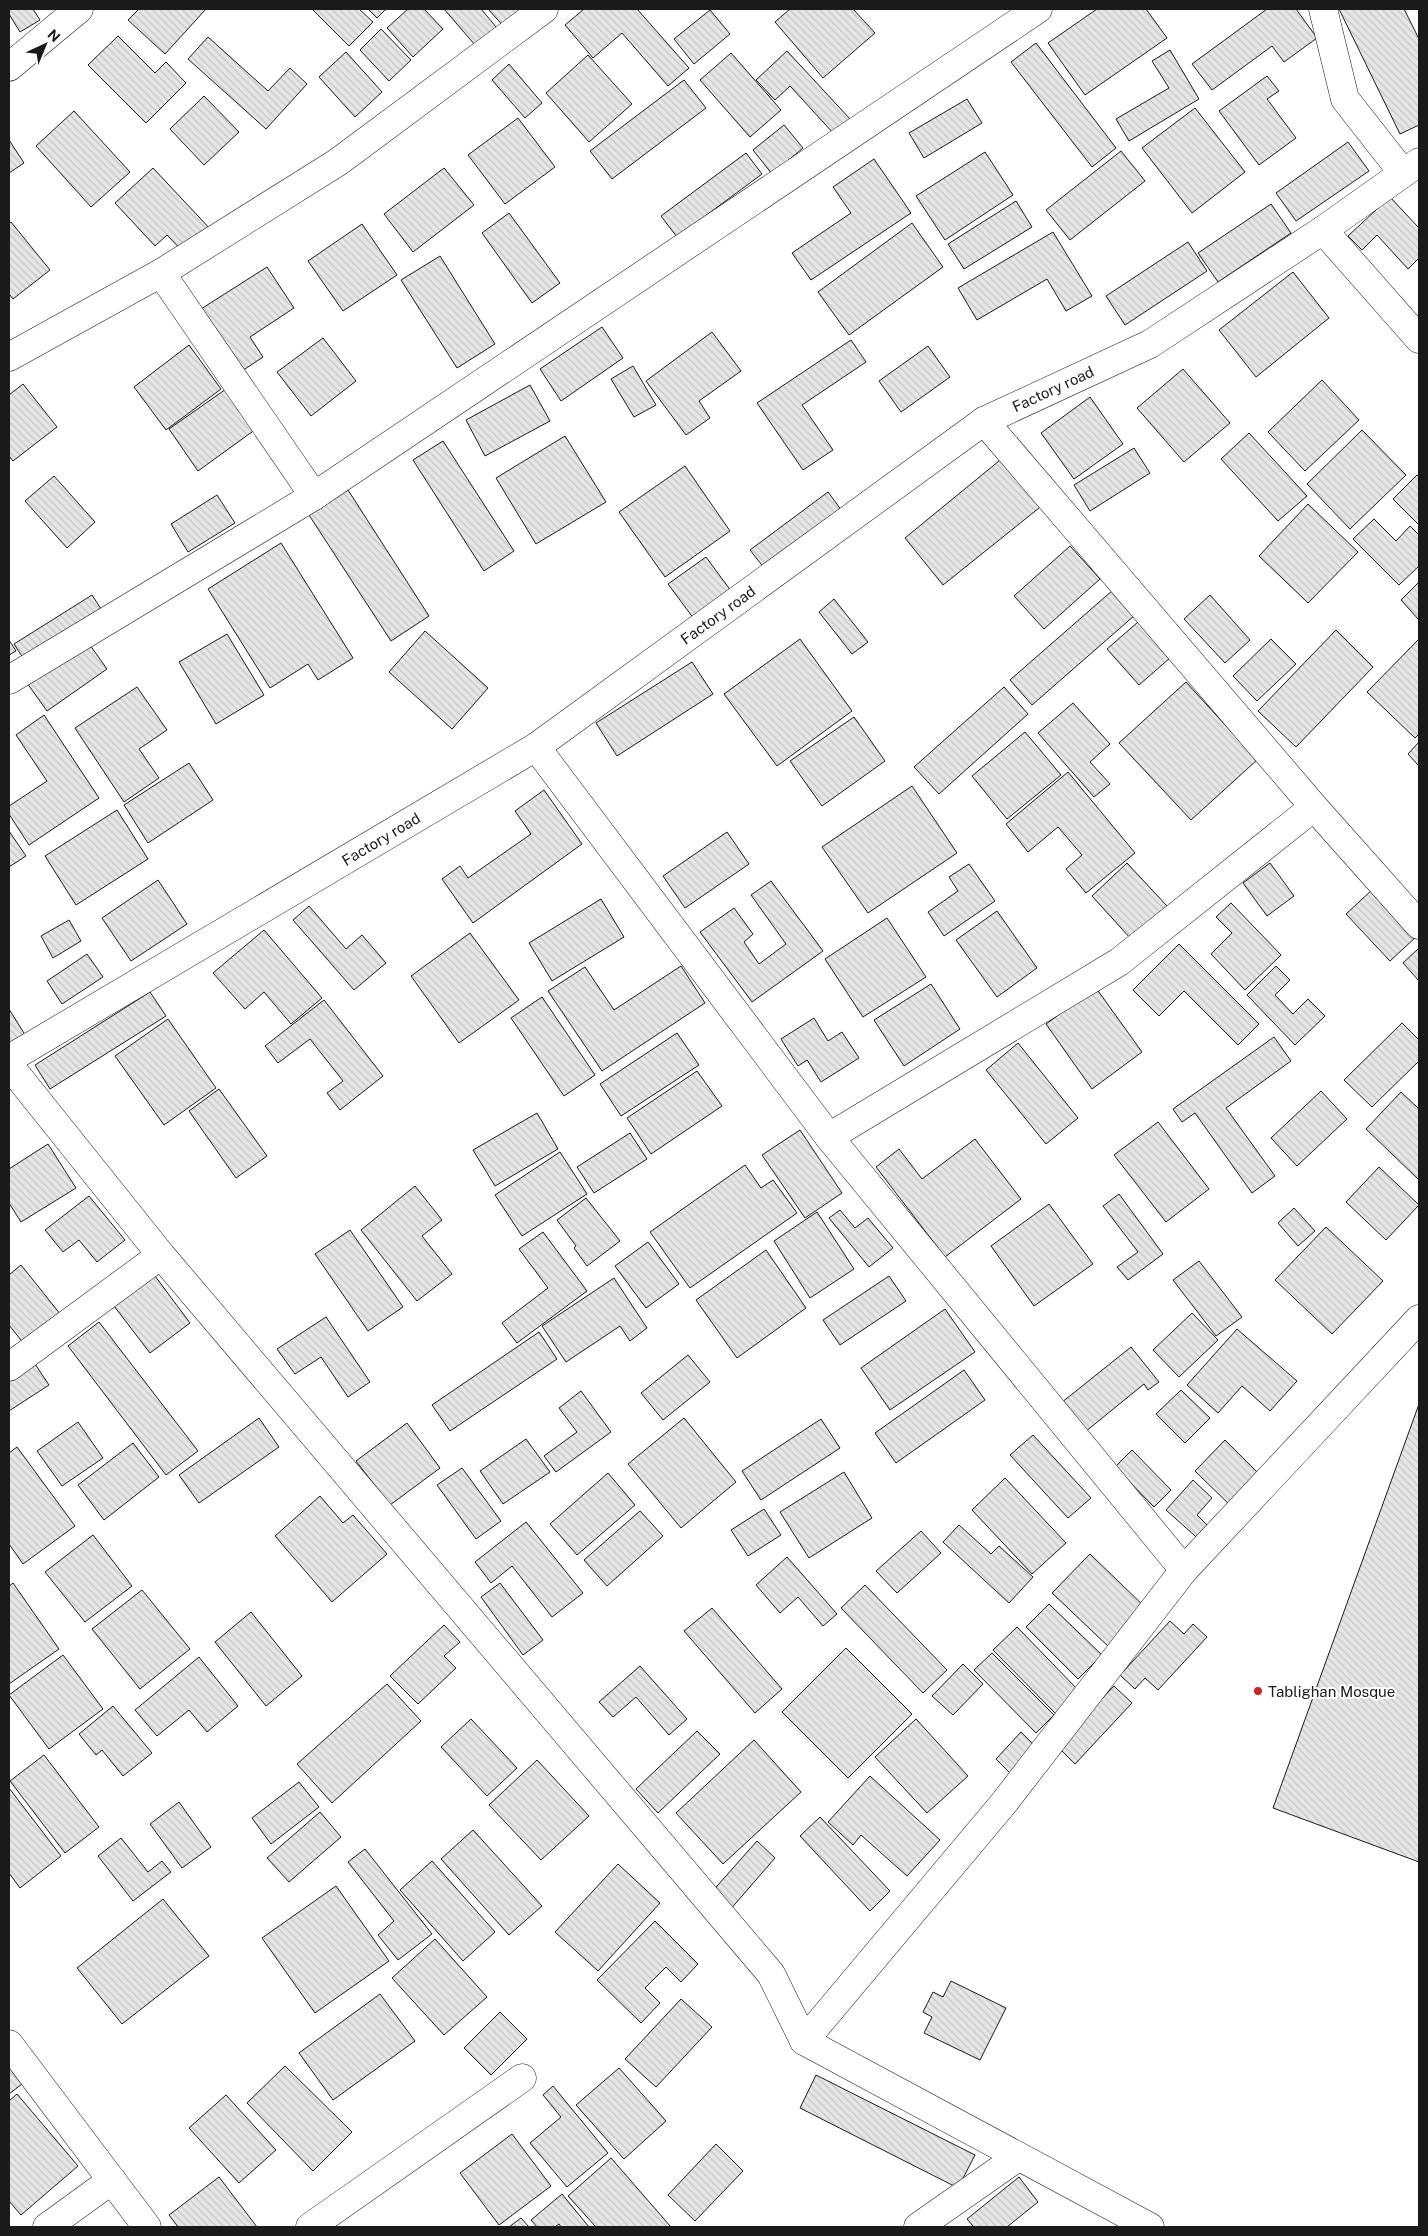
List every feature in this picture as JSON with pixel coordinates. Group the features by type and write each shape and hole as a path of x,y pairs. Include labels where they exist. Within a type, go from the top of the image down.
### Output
{"street":[{"path":"9,67 79,9"},
{"path":"9,358 162,274 338,162 544,9"},
{"path":"9,680 314,496 1038,9"},
{"path":"1323,9 1345,99 1411,167"},
{"name":"Factory road","path":"9,1059 536,747 984,421 1150,344 1323,230 1411,167"},
{"path":"1323,230 1419,339"},
{"path":"162,274 314,496"},
{"path":"984,421 1314,807 1419,925"},
{"path":"536,747 829,1137 1184,1570"},
{"path":"829,1137 1119,962 1314,807"},
{"path":"9,1065 161,1255 771,1974 804,2041 1150,2227"},
{"path":"9,1367 161,1255"},
{"path":"804,2041 1003,1804 1184,1570 1419,1319"},
{"path":"9,2044 147,2227"},
{"path":"310,2227 522,2078"},
{"path":"918,2227 1018,2157"},
{"path":"46,2227 112,2180"}],"building":[{"path":"9,9 33,9 40,20 20,32 9,14"},
{"path":"139,9 206,9 165,54 128,20"},
{"path":"312,9 359,9 373,22 349,46"},
{"path":"368,9 386,9 377,18"},
{"path":"408,9 424,9 443,29 413,57 387,28"},
{"path":"444,9 481,9 502,34 481,52"},
{"path":"488,9 527,9 505,28"},
{"path":"584,9 637,9 689,68 668,86 622,33 593,58 565,25"},
{"path":"790,9 853,9 875,33 823,78 775,22"},
{"path":"1097,9 1146,9 1167,38 1085,95 1048,43"},
{"path":"1267,9 1296,9 1317,38 1284,62 1272,46 1212,90 1192,64"},
{"path":"1339,9 1404,9 1419,39 1419,125 1400,134"},
{"path":"710,10 730,34 694,64 674,39"},
{"path":"381,29 411,60 389,81 360,50"},
{"path":"118,36 155,73 166,62 186,83 146,123 88,65"},
{"path":"208,37 268,91 290,68 307,84 266,129 188,59"},
{"path":"1036,43 1116,148 1092,167 1011,62"},
{"path":"1170,50 1199,99 1129,141 1116,119 1169,88 1152,61"},
{"path":"787,51 851,120 835,135 790,86 775,100 756,80"},
{"path":"346,52 382,92 355,117 319,77"},
{"path":"731,53 781,110 750,137 700,80"},
{"path":"588,55 632,104 589,142 546,93"},
{"path":"509,64 542,103 525,118 492,80"},
{"path":"1267,76 1279,91 1267,99 1296,138 1259,165 1219,111"},
{"path":"684,80 706,108 612,179 590,151"},
{"path":"204,96 239,132 204,165 170,129"},
{"path":"967,99 982,123 924,158 909,133"},
{"path":"1195,108 1245,172 1192,213 1142,148"},
{"path":"74,111 130,172 91,207 36,146"},
{"path":"518,118 555,167 505,204 468,155"},
{"path":"784,125 803,148 772,174 753,150"},
{"path":"9,140 24,163 9,173"},
{"path":"1348,142 1369,171 1296,221 1276,193"},
{"path":"1121,151 1145,181 1070,240 1046,210"},
{"path":"985,152 1013,195 945,240 916,196"},
{"path":"746,153 762,174 677,237 661,216"},
{"path":"874,159 911,213 811,280 792,253 851,213 833,187"},
{"path":"153,168 213,232 187,256 167,235 155,246 115,203"},
{"path":"444,168 474,205 413,252 384,214"},
{"path":"1390,197 1419,228 1419,258 1408,269 1377,235 1362,250 1348,236"},
{"path":"1016,201 1032,227 964,269 948,244"},
{"path":"1271,204 1291,233 1218,282 1198,253"},
{"path":"509,213 560,283 532,303 482,233"},
{"path":"11,222 50,270 13,299 9,294 9,224"},
{"path":"912,223 943,267 849,335 818,292"},
{"path":"362,224 397,275 343,311 308,261"},
{"path":"1053,232 1092,296 1066,311 1047,279 977,320 958,288"},
{"path":"1188,242 1207,271 1125,325 1106,296"},
{"path":"440,256 495,344 457,368 401,280"},
{"path":"267,267 294,308 250,337 263,357 242,371 201,309"},
{"path":"1293,272 1329,318 1256,377 1219,330"},
{"path":"602,327 623,358 561,401 540,369"},
{"path":"712,332 741,371 699,401 710,418 686,435 646,381"},
{"path":"323,338 356,381 311,416 277,372"},
{"path":"851,340 866,362 802,405 833,450 803,470 757,403"},
{"path":"189,345 221,389 166,430 134,387"},
{"path":"928,346 950,377 901,412 879,381"},
{"path":"633,366 656,405 634,417 611,379"},
{"path":"1183,369 1230,423 1184,462 1137,408"},
{"path":"1322,380 1359,420 1305,471 1268,432"},
{"path":"23,384 57,427 13,461 9,456 9,395"},
{"path":"530,385 550,421 485,456 466,420"},
{"path":"226,389 256,429 198,471 169,429"},
{"path":"1090,397 1123,444 1074,479 1041,433"},
{"path":"1362,430 1406,475 1350,529 1307,484"},
{"path":"1249,433 1307,496 1278,521 1221,459"},
{"path":"565,436 606,502 536,544 496,478"},
{"path":"443,441 514,551 484,571 413,460"},
{"path":"1134,448 1150,473 1090,511 1074,485"},
{"path":"1005,456 1044,504 943,585 905,538"},
{"path":"685,466 730,531 665,577 619,512"},
{"path":"1417,475 1419,477 1419,525 1393,499"},
{"path":"54,476 95,522 67,548 25,501"},
{"path":"348,490 429,616 391,641 309,515"},
{"path":"828,492 845,515 768,573 750,550"},
{"path":"217,495 235,523 188,552 171,524"},
{"path":"1308,504 1358,552 1308,603 1259,556"},
{"path":"1374,519 1396,541 1410,526 1419,535 1419,566 1399,585 1353,539"},
{"path":"281,543 353,658 318,680 308,664 270,688 208,589"},
{"path":"1070,546 1100,579 1044,629 1014,596"},
{"path":"706,557 734,595 697,623 668,584"},
{"path":"1419,582 1419,620 1401,600"},
{"path":"1113,590 1135,615 1032,705 1010,680"},
{"path":"92,595 105,615 27,664 14,644"},
{"path":"1210,595 1250,640 1225,663 1184,619"},
{"path":"834,599 868,642 852,654 819,612"},
{"path":"1138,622 1170,658 1139,685 1107,649"},
{"path":"1336,630 1373,667 1296,747 1258,711"},
{"path":"425,631 488,688 452,729 389,672"},
{"path":"227,634 264,695 216,724 179,662"},
{"path":"800,639 852,711 777,766 724,694"},
{"path":"1271,639 1296,664 1257,701 1233,676"},
{"path":"1419,639 1419,734 1415,738 1367,692"},
{"path":"9,640 16,651 9,655"},
{"path":"87,641 107,669 47,711 27,683"},
{"path":"692,662 713,694 617,756 596,723"},
{"path":"1186,682 1257,760 1191,820 1119,743"},
{"path":"137,687 167,730 139,749 159,778 124,802 75,728"},
{"path":"1004,687 1028,714 939,794 914,767"},
{"path":"1073,703 1110,744 1090,762 1110,784 1094,797 1038,733"},
{"path":"44,715 99,798 29,845 9,814 9,806 47,781 16,735"},
{"path":"854,717 885,761 822,806 790,761"},
{"path":"1025,732 1061,775 1007,819 972,776"},
{"path":"1419,742 1419,766 1408,754"},
{"path":"189,763 213,800 148,843 124,805"},
{"path":"1068,772 1135,853 1086,893 1066,869 1082,855 1058,827 1028,852 1006,824"},
{"path":"912,786 957,853 868,913 822,847"},
{"path":"544,790 582,844 473,923 442,879 460,866 468,878 531,834 515,811"},
{"path":"117,810 148,859 76,905 45,856"},
{"path":"9,831 26,856 9,867"},
{"path":"727,832 749,864 685,908 663,876"},
{"path":"1127,863 1167,906 1131,939 1092,896"},
{"path":"1270,863 1294,896 1267,916 1243,883"},
{"path":"969,864 995,901 944,936 928,912 958,891 949,877"},
{"path":"158,880 187,924 131,961 102,918"},
{"path":"771,881 823,951 752,1002 700,932 734,908 753,934 744,942 759,964 786,944 751,895"},
{"path":"1373,889 1417,936 1390,961 1346,914"},
{"path":"601,899 624,937 552,981 529,943"},
{"path":"1231,903 1281,955 1245,990 1211,954 1232,933 1216,917"},
{"path":"309,906 346,949 362,935 386,963 354,990 293,920"},
{"path":"997,911 1037,968 997,997 956,940"},
{"path":"887,918 926,977 863,1017 825,959"},
{"path":"69,920 81,941 53,958 41,936"},
{"path":"264,930 322,998 291,1024 264,992 245,1009 213,973"},
{"path":"470,933 519,1000 459,1043 411,976"},
{"path":"1179,944 1259,1024 1238,1045 1184,991 1159,1016 1133,990"},
{"path":"1419,948 1419,981 1403,963"},
{"path":"87,954 103,977 62,1004 47,981"},
{"path":"681,966 705,1003 602,1071 548,991 585,967 614,1010"},
{"path":"1276,966 1290,980 1275,995 1293,1014 1308,999 1325,1016 1295,1045 1247,995"},
{"path":"931,984 960,1029 904,1066 874,1020"},
{"path":"1096,988 1142,1052 1092,1089 1046,1024"},
{"path":"150,992 166,1016 50,1089 35,1065"},
{"path":"542,997 595,1075 564,1096 511,1018"},
{"path":"324,1000 383,1076 340,1110 327,1093 343,1081 310,1039 278,1063 265,1046"},
{"path":"9,1009 27,1038 9,1049"},
{"path":"814,1018 828,1041 842,1032 859,1058 821,1082 807,1060 798,1066 781,1039"},
{"path":"168,1019 216,1088 164,1125 115,1056"},
{"path":"1402,1023 1419,1040 1419,1061 1372,1107 1344,1080"},
{"path":"677,1033 699,1065 621,1116 600,1084"},
{"path":"1274,1037 1291,1061 1226,1108 1275,1176 1252,1193 1195,1113 1182,1122 1173,1109"},
{"path":"1018,1043 1078,1118 1046,1144 986,1070"},
{"path":"697,1071 722,1106 651,1154 627,1118"},
{"path":"219,1089 267,1156 236,1178 189,1111"},
{"path":"1321,1091 1347,1119 1297,1166 1271,1138"},
{"path":"1401,1092 1419,1109 1419,1180 1366,1129"},
{"path":"537,1113 558,1149 495,1186 473,1150"},
{"path":"1158,1122 1209,1189 1166,1222 1114,1155"},
{"path":"800,1130 842,1193 805,1218 762,1155"},
{"path":"630,1133 647,1159 594,1193 577,1167"},
{"path":"975,1139 1021,1199 945,1257 876,1167 899,1149 922,1179"},
{"path":"48,1144 76,1188 21,1222 9,1203 9,1169"},
{"path":"560,1152 587,1194 522,1236 495,1195"},
{"path":"745,1165 761,1188 773,1180 797,1213 690,1288 650,1232"},
{"path":"1379,1167 1419,1205 1386,1240 1346,1202"},
{"path":"415,1186 442,1220 422,1236 452,1274 417,1301 361,1230"},
{"path":"1119,1194 1163,1254 1128,1280 1117,1267 1138,1252 1103,1206"},
{"path":"89,1196 125,1240 97,1262 79,1240 63,1252 45,1230"},
{"path":"586,1198 620,1241 587,1266 574,1248 576,1246 557,1220"},
{"path":"1049,1204 1093,1264 1034,1306 991,1246"},
{"path":"1294,1208 1315,1231 1298,1246 1278,1223"},
{"path":"840,1210 855,1228 868,1218 893,1248 869,1267 829,1218"},
{"path":"817,1212 854,1269 810,1298 774,1241"},
{"path":"1326,1227 1383,1281 1332,1334 1275,1280"},
{"path":"350,1230 403,1307 368,1331 315,1254"},
{"path":"543,1232 587,1291 517,1343 502,1323 548,1288 519,1249"},
{"path":"648,1242 679,1284 646,1308 615,1266"},
{"path":"766,1250 806,1308 737,1358 696,1300"},
{"path":"1199,1261 1242,1317 1216,1336 1173,1280"},
{"path":"21,1265 61,1315 24,1344 9,1325 9,1275"},
{"path":"155,1276 190,1323 150,1353 114,1306"},
{"path":"889,1276 906,1301 840,1345 823,1320"},
{"path":"614,1278 647,1328 630,1341 620,1326 566,1362 542,1326"},
{"path":"945,1309 975,1352 890,1410 861,1368"},
{"path":"1192,1313 1218,1340 1179,1377 1153,1350"},
{"path":"326,1317 370,1382 348,1397 321,1357 295,1374 277,1349"},
{"path":"99,1322 198,1451 166,1475 68,1346"},
{"path":"1237,1329 1297,1381 1270,1411 1242,1386 1218,1413 1187,1385"},
{"path":"539,1332 557,1359 450,1431 432,1405"},
{"path":"1131,1347 1159,1382 1148,1390 1144,1384 1085,1432 1061,1403"},
{"path":"688,1355 710,1382 663,1420 641,1393"},
{"path":"33,1361 49,1385 9,1411 9,1377"},
{"path":"964,1370 985,1400 896,1463 875,1433"},
{"path":"1181,1390 1210,1418 1185,1443 1156,1414"},
{"path":"581,1391 611,1432 556,1472 544,1456 577,1432 559,1408"},
{"name":"Tablighan Mosque","path":"1419,1404 1419,1862 1273,1808"},
{"path":"259,1418 279,1447 199,1503 179,1475"},
{"path":"684,1418 736,1482 681,1528 628,1464"},
{"path":"821,1419 840,1448 761,1500 742,1471"},
{"path":"78,1422 103,1458 62,1486 37,1451"},
{"path":"407,1423 440,1468 390,1505 356,1461"},
{"path":"1033,1435 1091,1498 1068,1518 1010,1455"},
{"path":"526,1439 550,1472 503,1504 480,1471"},
{"path":"1225,1440 1265,1480 1235,1510 1195,1471"},
{"path":"133,1443 159,1477 104,1520 78,1485"},
{"path":"17,1447 75,1526 23,1564 9,1544 9,1453"},
{"path":"1132,1450 1171,1490 1154,1507 1115,1467"},
{"path":"462,1468 501,1521 476,1539 437,1485"},
{"path":"844,1472 872,1518 809,1558 780,1512"},
{"path":"608,1473 635,1505 577,1555 550,1524"},
{"path":"1005,1478 1066,1543 1032,1574 972,1510"},
{"path":"1193,1480 1212,1498 1197,1515 1213,1531 1203,1543 1166,1510"},
{"path":"320,1496 343,1523 353,1515 387,1554 332,1602 275,1536"},
{"path":"764,1509 781,1535 748,1556 731,1530"},
{"path":"640,1511 663,1536 607,1586 584,1560"},
{"path":"526,1522 583,1593 552,1617 512,1566 491,1583 475,1562"},
{"path":"959,1525 991,1554 999,1546 1033,1577 1009,1603 943,1542"},
{"path":"921,1531 941,1553 897,1593 876,1571"},
{"path":"93,1535 132,1586 85,1622 45,1572"},
{"path":"1090,1554 1147,1609 1110,1648 1052,1593"},
{"path":"787,1557 837,1614 823,1626 798,1597 780,1613 756,1585"},
{"path":"13,1583 59,1649 9,1684 9,1586"},
{"path":"500,1583 543,1640 523,1655 481,1597"},
{"path":"865,1585 947,1670 923,1693 841,1608"},
{"path":"142,1590 190,1649 140,1689 92,1629"},
{"path":"1049,1604 1102,1655 1078,1679 1026,1627"},
{"path":"712,1608 782,1689 755,1713 684,1631"},
{"path":"251,1612 302,1676 266,1706 215,1642"},
{"path":"1170,1621 1184,1634 1193,1624 1207,1637 1158,1690 1145,1678 1135,1689 1120,1675"},
{"path":"444,1625 460,1642 444,1656 456,1668 418,1704 390,1676"},
{"path":"1017,1627 1080,1692 1057,1715 993,1650"},
{"path":"846,1648 912,1714 848,1778 782,1712"},
{"path":"992,1653 1054,1715 1036,1733 974,1670"},
{"path":"63,1655 103,1709 49,1749 9,1695"},
{"path":"199,1657 238,1706 207,1732 189,1710 157,1736 135,1710"},
{"path":"963,1664 983,1684 953,1715 932,1696"},
{"path":"640,1666 687,1719 669,1735 636,1697 613,1717 599,1702"},
{"path":"387,1684 421,1721 332,1803 297,1764"},
{"path":"1114,1686 1132,1703 1075,1764 1057,1746"},
{"path":"113,1706 152,1753 123,1776 102,1750 96,1755 79,1734"},
{"path":"471,1719 517,1768 487,1796 441,1747"},
{"path":"916,1719 968,1776 927,1813 875,1757"},
{"path":"697,1731 720,1754 658,1813 636,1789"},
{"path":"1021,1732 1039,1750 1014,1777 996,1759"},
{"path":"754,1740 801,1792 723,1864 676,1813"},
{"path":"44,1755 99,1827 65,1853 10,1781"},
{"path":"537,1760 589,1816 541,1860 489,1805"},
{"path":"870,1776 940,1840 907,1876 861,1835 853,1845 828,1822"},
{"path":"299,1782 319,1807 271,1844 252,1818"},
{"path":"9,1788 61,1856 20,1888 9,1873"},
{"path":"179,1802 211,1847 182,1868 150,1824"},
{"path":"320,1812 341,1837 289,1882 267,1858"},
{"path":"820,1817 890,1891 870,1911 800,1836"},
{"path":"473,1830 542,1906 509,1935 441,1859"},
{"path":"121,1838 148,1872 162,1861 171,1872 133,1901 98,1856"},
{"path":"757,1841 775,1858 729,1911 710,1894"},
{"path":"365,1849 432,1934 398,1960 378,1935 394,1921 348,1862"},
{"path":"432,1861 495,1932 463,1961 400,1890"},
{"path":"618,1864 660,1903 598,1971 555,1932"},
{"path":"336,1886 389,1961 315,2013 262,1938"},
{"path":"163,1899 209,1956 122,2024 77,1968"},
{"path":"655,1921 698,1964 681,1982 666,1967 645,1988 660,2003 641,2023 597,1980"},
{"path":"435,1939 487,1997 444,2035 392,1978"},
{"path":"951,1981 1006,2008 980,2060 924,2033 932,2017 923,2012 933,1992 943,1997"},
{"path":"380,1994 415,2041 333,2100 299,2053"},
{"path":"681,1999 712,2027 656,2087 625,2059"},
{"path":"500,2012 527,2039 491,2075 464,2048"},
{"path":"285,2066 352,2132 313,2171 247,2103"},
{"path":"9,2067 22,2084 9,2094"},
{"path":"619,2068 666,2121 624,2159 576,2105"},
{"path":"816,2075 975,2155 958,2188 800,2108"},
{"path":"553,2086 608,2153 567,2187 530,2143 561,2117 543,2095"},
{"path":"17,2094 78,2166 21,2215 9,2201 9,2101"},
{"path":"226,2095 276,2150 239,2183 189,2128"},
{"path":"512,2134 551,2186 499,2225 460,2173"},
{"path":"716,2144 743,2171 695,2221 668,2195"},
{"path":"611,2158 671,2227 596,2227 568,2196"},
{"path":"219,2177 257,2227 178,2227 169,2215"},
{"path":"1019,2177 1038,2202 1007,2227 974,2227 967,2219"},
{"path":"562,2194 589,2227 561,2227 559,2224 555,2227 537,2227 531,2220"},
{"path":"521,2218 529,2227 509,2227"}],"place":[{"name":"Tablighan Mosque","path":"1258,1691"}]}
